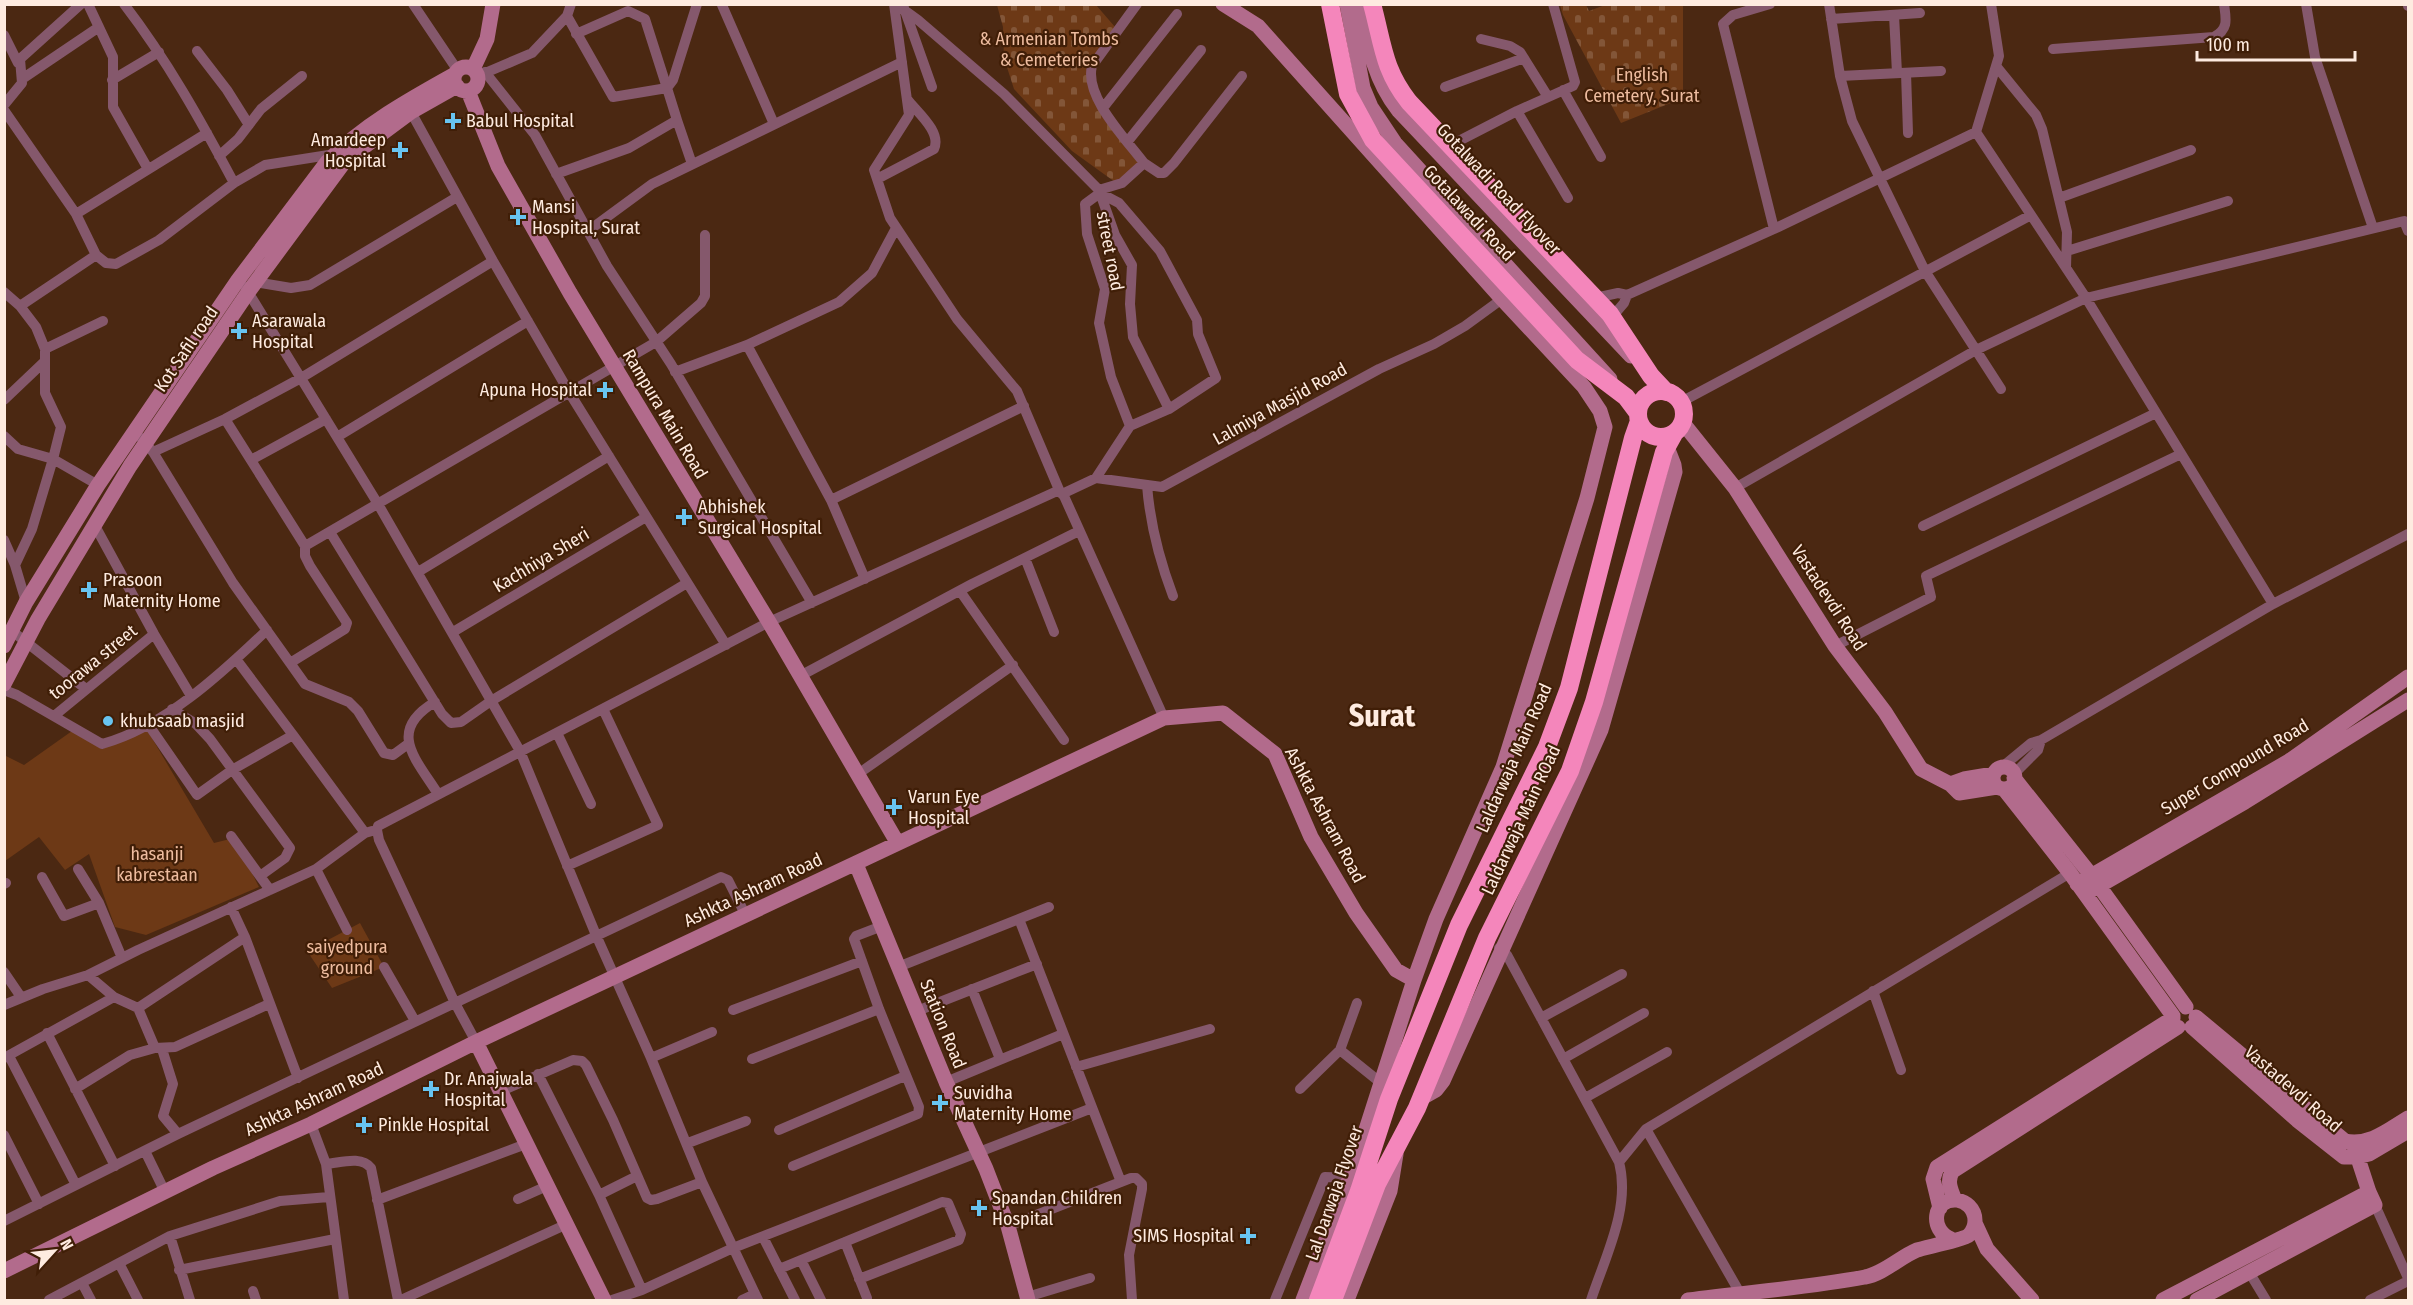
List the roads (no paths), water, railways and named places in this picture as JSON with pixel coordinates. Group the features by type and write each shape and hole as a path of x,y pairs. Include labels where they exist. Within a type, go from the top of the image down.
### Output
{"highway":[{"name":"Gotalawadi Road","path":"1330,4 1348,94 1372,140 1577,360 1626,397 1638,417"},
{"name":"Gotalawadi Road","path":"1370,7 1386,63 1395,84 1409,102 1612,317 1651,376 1666,392"},
{"path":"1658,391 1666,392 1681,402 1684,416 1674,435 1660,438 1642,428 1638,417 1644,399 1658,391"},
{"name":"Laldarwaja Main Road","path":"1382,1093 1546,747 1569,688 1638,417"},
{"name":"Laldarwaja Main ROad","path":"1398,1145 1494,944 1570,771 1594,702 1674,435"},
{"name":"Lal Darwaja Flyover","path":"1318,1300 1382,1093"},
{"name":"Lal Darwaja Flyover","path":"1333,1300 1377,1184 1398,1145"}],"street":[{"path":"18,63 22,56 81,4"},
{"path":"88,4 113,57 112,102 115,112 148,169"},
{"path":"124,4 159,52 234,183"},
{"path":"413,4 468,77 534,135 588,231 812,603"},
{"path":"468,77 487,39 493,4"},
{"path":"468,77 532,52 567,16 571,4"},
{"path":"567,16 613,97 667,88 673,80 697,4"},
{"path":"1137,4 1092,66 1089,77 1098,101 1144,163 1159,173 1164,173 1242,76"},
{"path":"1223,4 1258,26 1502,299 1584,387 1600,411 1605,427 1587,498 1503,767 1436,919 1413,980 1382,1093"},
{"path":"1347,4 1364,88 1381,124 1395,143 1586,350 1626,397"},
{"path":"1451,145 1517,111 1573,86 1575,77 1553,4"},
{"path":"1770,4 1733,15 1723,24 1774,229"},
{"path":"1829,4 1840,76 1852,121 1878,179 1925,271 2001,389"},
{"path":"1595,298 1618,293 1627,295 1774,229 1976,132 1999,56 1991,4"},
{"path":"2053,49 2214,37 2222,33 2226,25 2224,4"},
{"path":"2306,4 2315,57 2373,228"},
{"path":"722,5 774,124"},
{"path":"898,6 909,115 874,170 890,218 957,319 1017,391 1164,718"},
{"path":"898,6 932,87"},
{"path":"898,6 1004,94 1099,192 1122,183 1144,163"},
{"name":"Gotalwadi Road Flyover","path":"1370,7 1376,75 1398,110 1651,376"},
{"path":"576,34 628,11 645,19 692,164"},
{"path":"1103,108 1177,14"},
{"path":"1832,19 1920,14"},
{"path":"1894,15 1908,134"},
{"path":"22,79 99,27"},
{"path":"4,35 18,63 22,79 20,86 4,105"},
{"path":"1481,39 1516,48 1548,97"},
{"path":"1128,141 1201,50"},
{"path":"197,51 231,95 249,125"},
{"path":"112,80 159,52"},
{"path":"1445,87 1524,58"},
{"path":"588,231 652,184 902,62"},
{"path":"1996,66 2036,115 2067,232 2066,268"},
{"path":"1840,76 1941,71"},
{"path":"219,156 238,139 261,109 302,76"},
{"name":"Kot Safil road","path":"4,646 26,602 98,485 135,431 247,284 345,161 411,112 468,77"},
{"name":"Kot Safil road","path":"4,684 94,524 149,448 247,284 335,154 404,102 468,77"},
{"name":"Rampura Main Road","path":"468,77 498,166 613,366 769,622 897,842"},
{"path":"1563,90 1602,157"},
{"path":"877,178 934,149 936,144 932,130 907,99"},
{"path":"4,110 10,126 76,214 96,255 106,263 116,264 159,240 255,169 272,162 335,154"},
{"path":"1517,111 1568,198"},
{"path":"411,112 493,261 569,392 726,645"},
{"path":"556,174 629,148 677,120"},
{"path":"1976,132 2086,298 2273,604"},
{"path":"76,214 207,133"},
{"path":"2059,198 2191,150"},
{"name":"street road","path":"1099,192 1119,203 1160,251 1197,320 1198,334 1216,378 1169,409 1133,337 1130,304 1132,265 1115,234 1099,192"},
{"name":"street road","path":"1099,192 1085,204 1087,234 1104,289 1099,323 1111,377 1130,426"},
{"path":"247,284 291,288 310,285 457,197"},
{"path":"2067,251 2228,201"},
{"path":"1681,402 2031,215"},
{"path":"1735,488 1976,350 2086,298 2404,221 2409,231"},
{"path":"675,372 747,345 838,302 872,273 896,228"},
{"path":"305,546 656,342 701,303 705,296 705,235"},
{"path":"20,306 96,255"},
{"path":"149,448 225,419 301,378 493,261"},
{"path":"247,284 418,572 520,751 596,935 688,1143 702,1182 756,1297 742,1300"},
{"path":"4,292 20,306 36,327 45,355 45,393 62,426 32,529 15,564"},
{"path":"1612,317 1624,303 1627,295"},
{"name":"Lalmiya Masjid Road","path":"1096,478 1162,487 1340,390 1434,344 1466,326 1502,299"},
{"path":"4,399 45,355 103,321"},
{"path":"337,437 528,321"},
{"path":"747,345 831,500 865,579"},
{"path":"831,500 1024,406"},
{"path":"4,1005 21,997 88,975 316,869 365,833 376,830 383,822 769,622 1054,492 1061,493 1096,478 1130,426 1169,409"},
{"path":"1923,526 2156,413"},
{"path":"225,419 305,546 305,556 309,566 347,623 345,629 290,663"},
{"path":"251,460 326,419"},
{"path":"135,431 149,448 233,583 305,684 349,702 358,711 384,753 393,755 408,744"},
{"path":"4,435 18,450 53,459 98,485"},
{"name":"Vastadevdi Road","path":"1674,435 1735,488 1835,646 1885,712 1921,769 1950,784 1959,793 2004,778"},
{"path":"1835,646 1931,597 1926,576 2181,454"},
{"path":"418,572 609,456"},
{"path":"1147,485 1149,514 1158,558 1173,596"},
{"name":"Kachhiya Sheri","path":"453,632 646,517"},
{"path":"94,524 191,696"},
{"path":"800,676 1079,531"},
{"path":"330,532 435,702 451,723 461,722 491,701 687,583"},
{"path":"2004,778 2031,743 2041,740 2273,604 2409,534"},
{"path":"4,540 15,564 26,602"},
{"path":"1025,558 1054,632"},
{"path":"960,591 1064,740"},
{"path":"267,630 237,659 191,696 148,724 197,795 232,770 293,735"},
{"path":"12,631 86,689"},
{"name":"toorawa street","path":"54,716 154,634"},
{"path":"237,659 365,833"},
{"path":"858,774 1013,665"},
{"name":"Super Compound Road","path":"2095,880 2289,761 2409,677"},
{"name":"toorawa street","path":"4,690 17,694 102,744 148,724"},
{"name":"Super Compound Road","path":"2077,884 2095,880 2246,802 2409,700"},
{"path":"435,702 420,711 407,733 408,744 438,794"},
{"path":"171,709 196,724 290,848 285,858 260,876"},
{"path":"567,866 658,825 603,709"},
{"name":"Ashkta Ashram Road","path":"4,1271 614,976 1164,718 1223,713 1275,754 1311,837 1356,913 1396,970 1413,980"},
{"path":"556,733 591,804"},
{"name":"Vastadevdi Road","path":"2004,778 2095,880 2183,1019"},
{"name":"Vastadevdi Road","path":"2004,778 2077,884 2183,1019 2329,1146 2344,1157 2367,1141 2409,1118"},
{"path":"376,830 455,1003 604,1300"},
{"path":"231,836 270,890"},
{"name":"Station Road","path":"856,864 1008,1226 1027,1299"},
{"path":"78,868 99,903 122,958"},
{"path":"316,869 347,930"},
{"path":"42,877 64,916 99,903"},
{"path":"4,1221 178,1134 721,877 728,880 746,916"},
{"path":"1619,1162 1646,1129 1873,991 2077,884"},
{"path":"231,907 297,1078"},
{"path":"898,967 1049,907"},
{"path":"1019,919 1121,1182"},
{"path":"1436,919 1460,925"},
{"path":"793,1166 916,1116 919,1111 879,1010 854,937 882,926"},
{"path":"138,1008 244,937"},
{"path":"1494,944 1507,955 1619,1162 1624,1180 1622,1201 1591,1300"},
{"path":"733,1010 862,961"},
{"path":"917,1011 1036,964"},
{"path":"384,967 415,1021"},
{"path":"4,972 21,997"},
{"path":"1541,1018 1623,974"},
{"path":"88,975 114,997 138,1008 159,1049 173,1084 163,1116 178,1134"},
{"path":"972,989 1000,1059"},
{"path":"1873,991 1900,1070"},
{"path":"76,1185 7,1057 114,997"},
{"path":"1300,1089 1340,1050 1357,1003"},
{"path":"75,1089 130,1055 185,1043 269,1004"},
{"path":"752,1059 879,1010"},
{"path":"1563,1059 1644,1013"},
{"path":"1955,1200 1950,1188 1949,1176 1953,1171 2183,1019"},
{"path":"1940,1208 1933,1179 1936,1167 2183,1019"},
{"path":"1076,1067 1210,1029"},
{"path":"651,1058 712,1032"},
{"path":"47,1033 115,1166"},
{"path":"946,1082 1063,1034"},
{"path":"1340,1050 1382,1093"},
{"path":"1585,1098 1667,1052"},
{"path":"501,1091 573,1060 582,1061 613,1120 647,1198 651,1200 702,1182"},
{"path":"538,1074 599,1195 642,1290"},
{"path":"779,1130 905,1076"},
{"path":"612,1300 642,1290 733,1248 1092,1108"},
{"path":"688,1143 746,1121"},
{"path":"311,1124 326,1164 344,1300"},
{"path":"1646,1129 1740,1293"},
{"path":"2355,1150 2369,1154 2409,1131"},
{"path":"4,1135 39,1203"},
{"path":"377,1200 526,1144"},
{"path":"1347,1300 1390,1191 1398,1145"},
{"path":"2355,1150 2372,1199 2409,1279 2370,1300"},
{"path":"145,1151 165,1192"},
{"path":"326,1164 359,1160 370,1168 400,1300 565,1225"},
{"path":"599,1195 637,1176"},
{"path":"1275,1300 1325,1177 1355,1185 1303,1300"},
{"path":"1008,1226 1136,1178 1142,1184 1129,1255 1132,1300"},
{"path":"518,1199 547,1186"},
{"path":"52,1300 170,1236 280,1202 329,1197"},
{"path":"2197,1300 2372,1199"},
{"path":"2163,1300 2372,1199"},
{"path":"1688,1300 1868,1277 1915,1251 1958,1239 1973,1229 1975,1217 1969,1206 1955,1200 1945,1203 1937,1214 1936,1224 1915,1251"},
{"path":"779,1269 942,1202 950,1205 961,1234 959,1240 860,1279"},
{"path":"1975,1223 1988,1250 2032,1300"},
{"path":"1936,1224 1940,1232 1988,1250"},
{"path":"170,1236 190,1300"},
{"path":"763,1237 795,1300"},
{"path":"179,1270 335,1239"},
{"path":"845,1242 867,1298"},
{"path":"801,1260 821,1300"},
{"path":"119,1263 138,1300"},
{"path":"2249,1272 2266,1300"},
{"path":"1027,1299 1090,1278"},
{"path":"82,1283 91,1300"}],"place":[{"name":"Babul Hospital","path":"453,121"},
{"name":"Amardeep Hospital","path":"400,150"},
{"name":"Mansi Hospital, Surat","path":"518,217"},
{"name":"Asarawala Hospital","path":"239,331"},
{"name":"Apuna Hospital","path":"605,390"},
{"name":"Abhishek Surgical Hospital","path":"684,517"},
{"name":"Prasoon Maternity Home","path":"89,590"},
{"name":"khubsaab masjid","path":"108,721"},
{"name":"Varun Eye Hospital","path":"894,807"},
{"name":"Dr. Anajwala Hospital","path":"431,1089"},
{"name":"Suvidha Maternity Home","path":"940,1103"},
{"name":"Pinkle Hospital","path":"364,1125"},
{"name":"Spandan Children Hospital","path":"979,1208"},
{"name":"SIMS Hospital","path":"1248,1236"}],"district":[{"name":"Surat","path":"1382,716"}],"park label":[{"name":"& Armenian Tombs & Cemeteries","path":"1049,49"},
{"name":"English Cemetery, Surat","path":"1642,85"},
{"name":"hasanji kabrestaan","path":"157,864"},
{"name":"saiyedpura ground","path":"347,957"}]}
